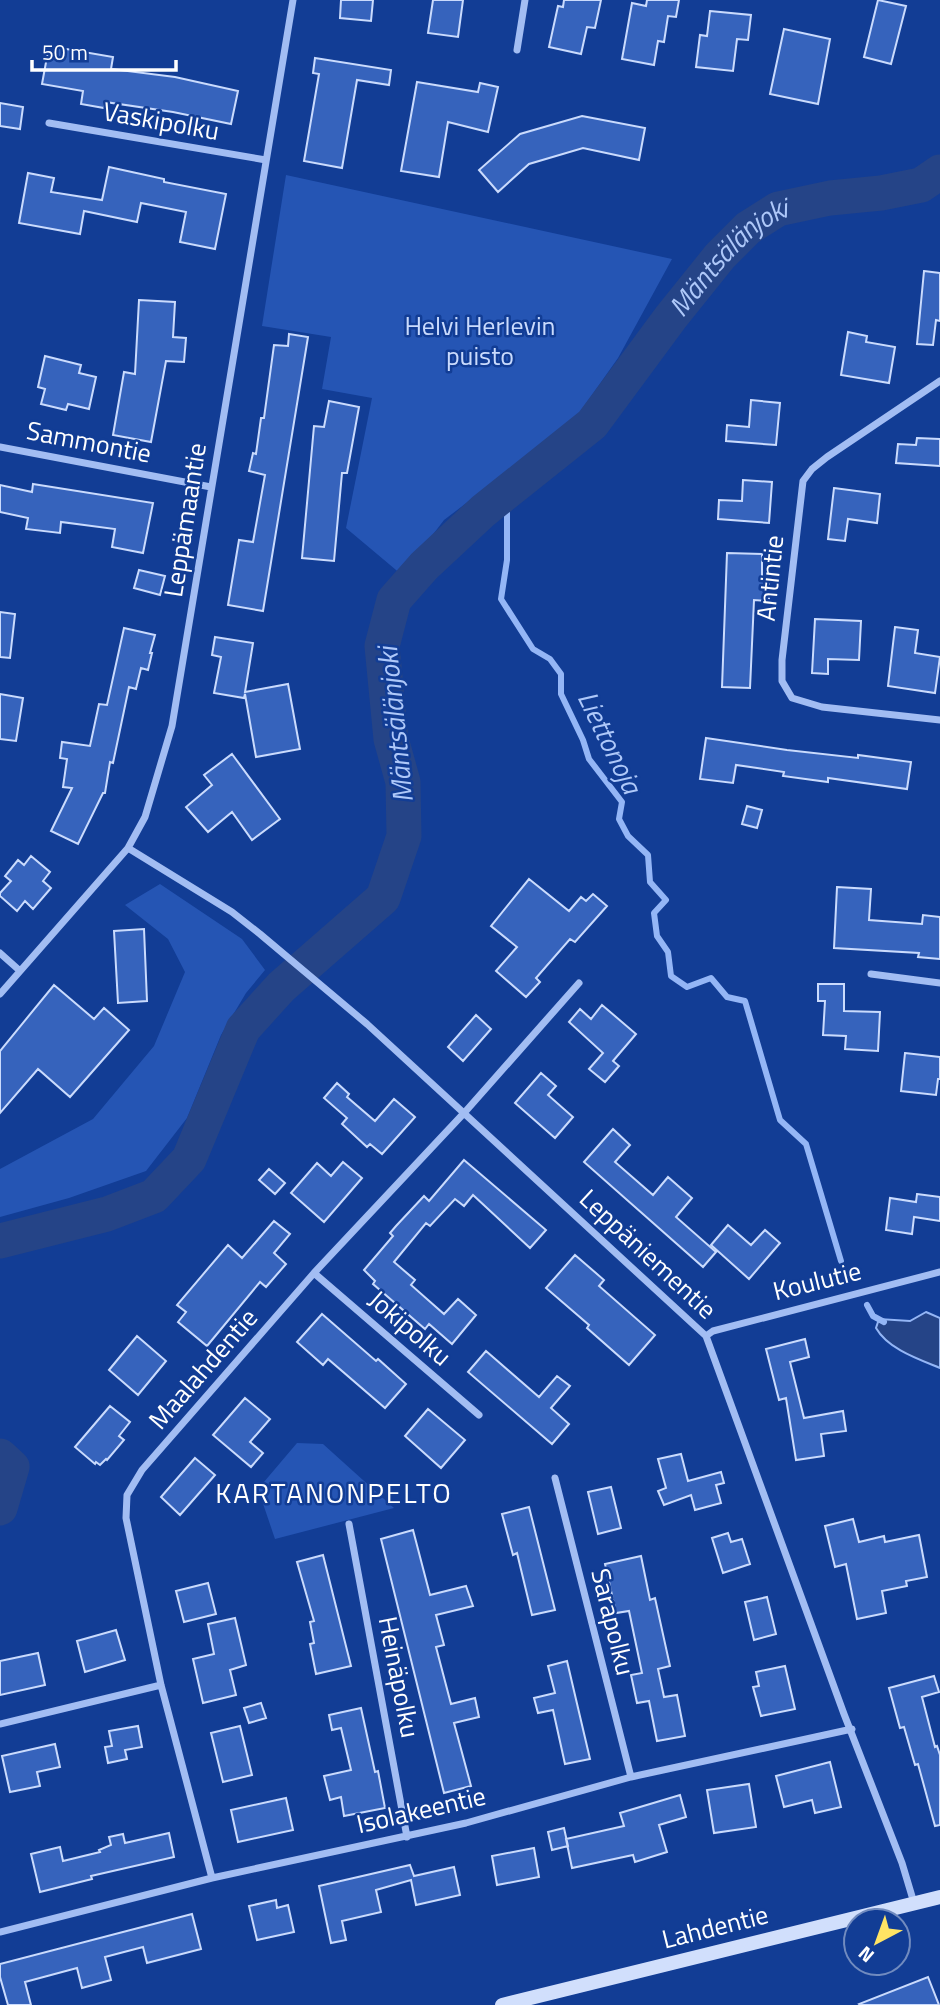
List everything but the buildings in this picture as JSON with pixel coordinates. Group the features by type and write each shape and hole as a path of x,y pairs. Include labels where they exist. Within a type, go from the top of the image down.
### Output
{"main road":[{"name":"Lahdentie","path":"502,2005 940,1897"}],"street":[{"name":"Leppämaantie","path":"0,994 128,848 145,817 172,726 293,0"},
{"path":"517,50 525,0"},
{"name":"Vaskipolku","path":"49,123 266,160"},
{"name":"Antintie","path":"940,381 827,457 812,469 803,481 782,660 782,681 792,698 822,708 940,720"},
{"name":"Sammontie","path":"0,447 211,487"},
{"name":"Leppäniementie","path":"128,848 232,912 367,1024 706,1336 844,1714 902,1863 914,1903"},
{"path":"0,953 19,970"},
{"path":"871,974 940,983"},
{"name":"Maalahdentie","path":"212,1878 161,1685 126,1518 127,1495 142,1470 314,1273 465,1112 579,983"},
{"name":"Koulutie","path":"706,1336 713,1331 772,1314 940,1272"},
{"name":"Jokipolku","path":"314,1273 479,1415"},
{"name":"Sarapolku","path":"555,1478 631,1777"},
{"name":"Heinäpolku","path":"349,1524 407,1837"},
{"path":"0,1724 161,1685"},
{"name":"Isolakeentie","path":"0,1932 212,1878 466,1823 631,1777 852,1729"}],"green space":[{"name":"Helvi Herlevin puisto","path":"286,175 672,259 618,358 573,422 444,520 402,575 346,528 372,398 322,389 331,337 262,326"},
{"path":"160,884 242,939 265,970 246,993 221,1035 187,1118 146,1171 69,1198 0,1217 0,1169 93,1119 154,1046 185,972 168,939 125,905"},
{"path":"297,1443 323,1444 394,1508 275,1539 258,1489"}],"shaded area":[{"path":"926,1312 940,1318 940,1368 896,1348 876,1328 879,1319 910,1321"}],"waterway":[{"name":"Mäntsälänjoki","path":"0,1241 107,1214 154,1196 189,1159 243,1029 281,987 383,898 404,836 403,782 391,739 382,646 394,600 424,566 483,511 592,424 671,317 720,256 748,228 778,209 830,198 881,193 921,185 940,172"},
{"name":"Liettonoja","path":"507,492 507,560 501,599 533,649 550,659 561,674 561,694 589,759 622,802 619,819 628,836 648,855 650,882 666,900 654,913 657,936 668,952 671,976 687,987 711,978 727,997 745,1001 780,1120 806,1144 841,1261"},
{"name":"Liettonoja","path":"867,1305 873,1316 884,1322"},
{"name":"Mäntsälänjoki","path":"0,1456 12,1467 0,1508"}],"district":[{"name":"KARTANONPELTO","path":"334,1493"}]}
